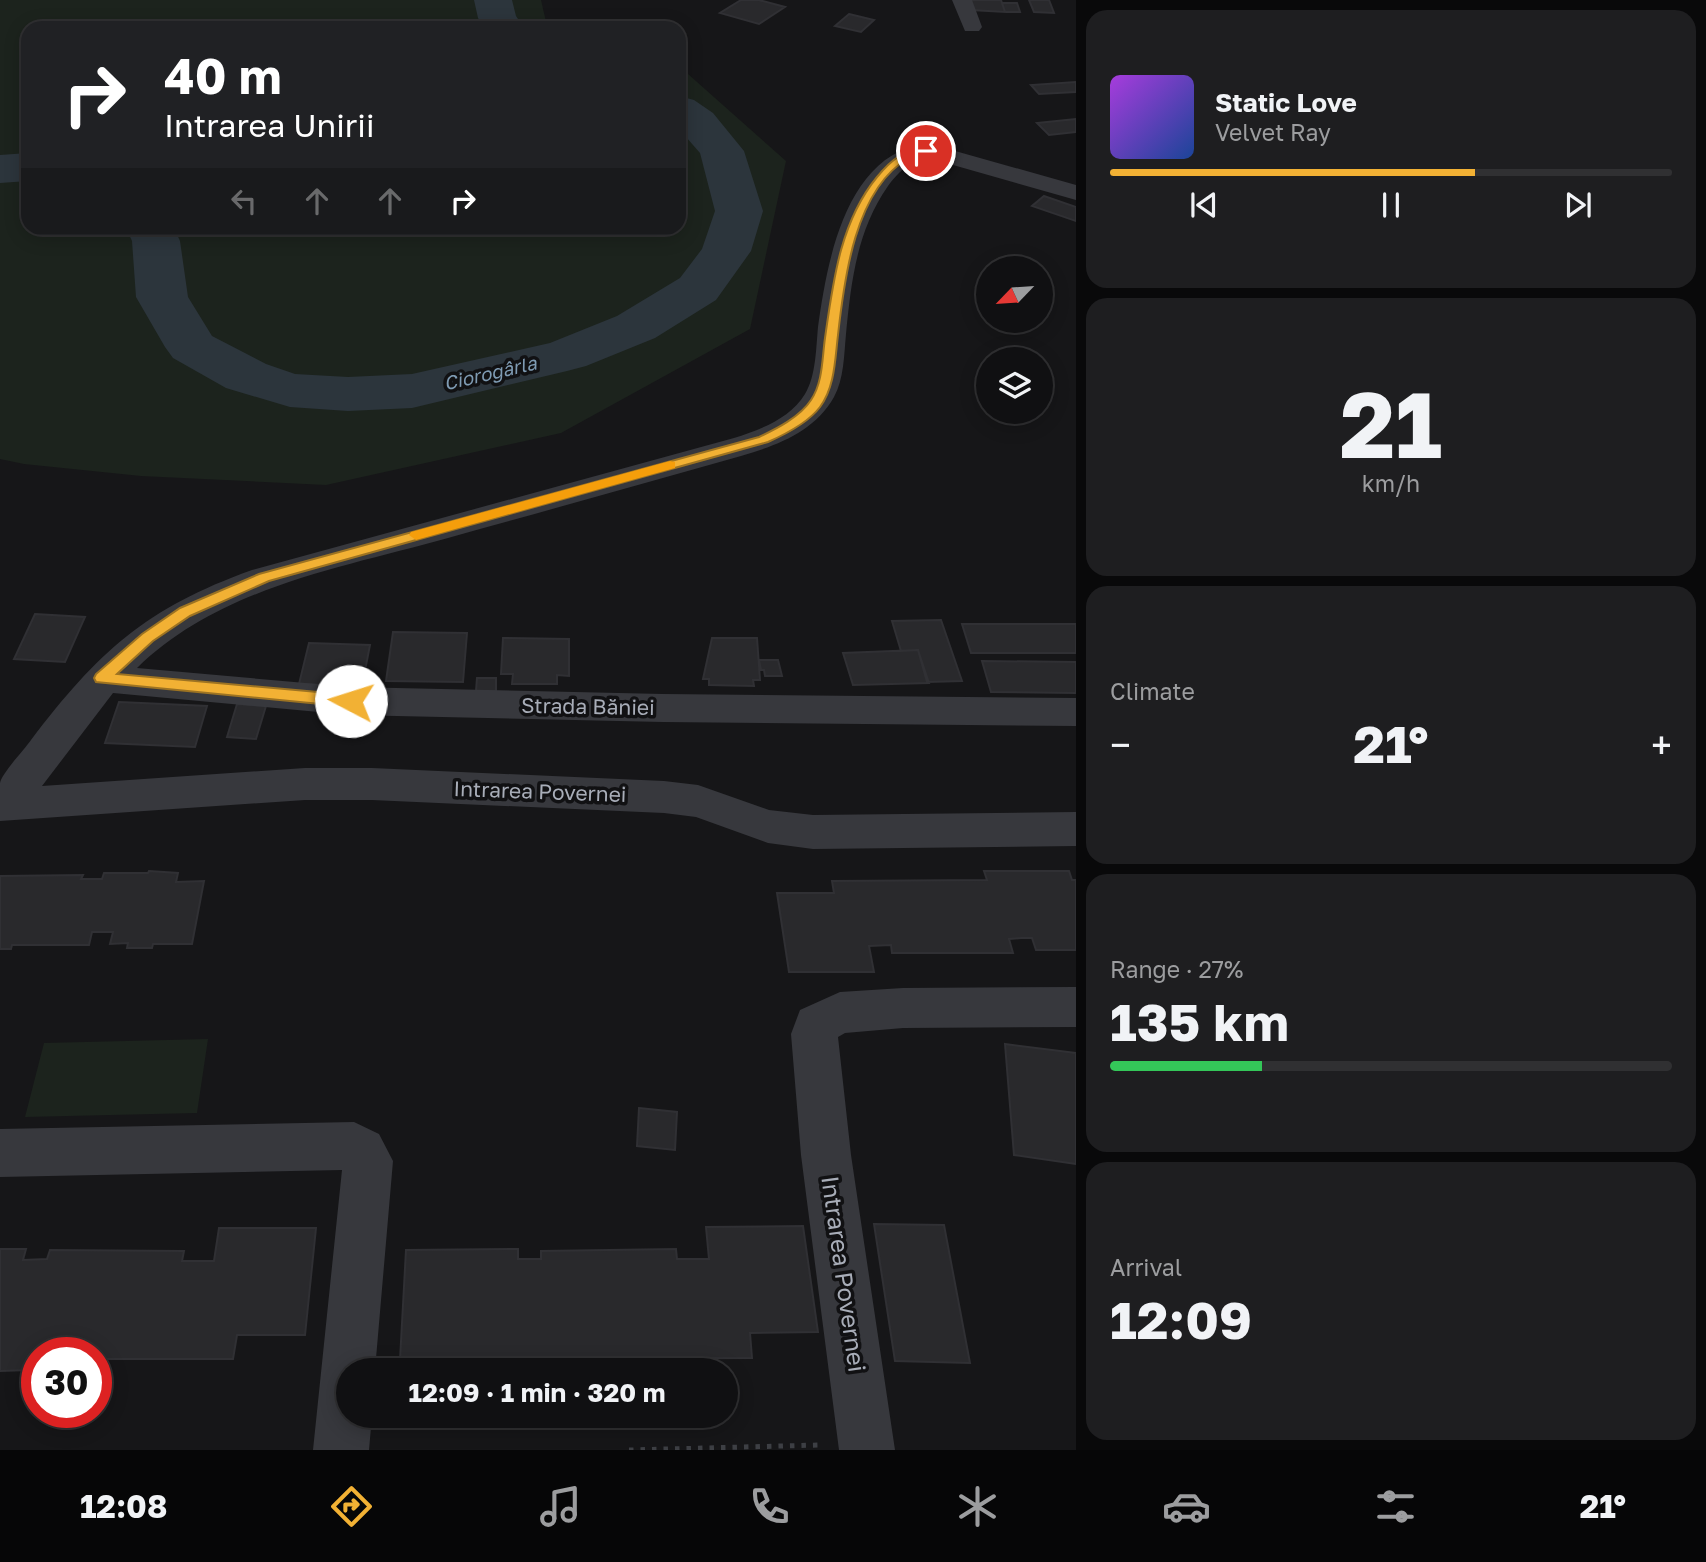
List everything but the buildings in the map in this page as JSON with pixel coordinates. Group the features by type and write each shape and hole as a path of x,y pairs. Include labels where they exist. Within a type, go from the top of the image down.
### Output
{"street":[{"path":"961,0 972,27"},
{"path":"0,804 16,791 102,678 147,638 185,612 264,578 752,443 784,430 805,415 821,395 825,385 833,316 849,235 863,203 903,156 920,151 933,152 1076,193"},
{"name":"Strada Băniei","path":"102,678 351,701 730,709 1076,712"},
{"name":"Intrarea Povernei","path":"0,804 259,785 372,784 664,797 698,801 768,825 813,832 1076,830"},
{"name":"Intrarea Povernei","path":"867,1447 827,1155 814,1034 816,1025 840,1013 903,1008 1076,1007"},
{"path":"0,1153 354,1146 362,1151 368,1161 349,1358"},
{"path":"341,1450 343,1428"}],"path":[{"path":"629,1450 867,1447"}],"shaded area":[{"path":"0,0 541,0 546,21 21,21 21,235 686,235 686,72 786,161 750,329 561,433 326,485 141,476 0,459"},
{"path":"208,1039 197,1113 25,1117 44,1043"}],"waterway":[{"name":"Ciorogârla","path":"493,0 499,21"},
{"name":"Ciorogârla","path":"153,235 162,297 192,347 246,376 290,390 348,394 412,391 567,355 636,327 698,289 726,251 739,211 722,151 698,122 686,114"},
{"name":"Ciorogârla","path":"0,169 21,168"}],"slow traffic":[{"path":"416,535 670,465"}],"route":[{"path":"351,701 102,678 167,623 236,588 763,439 784,430 815,405 825,385 843,262 849,235 863,203 903,156 926,151"}]}
